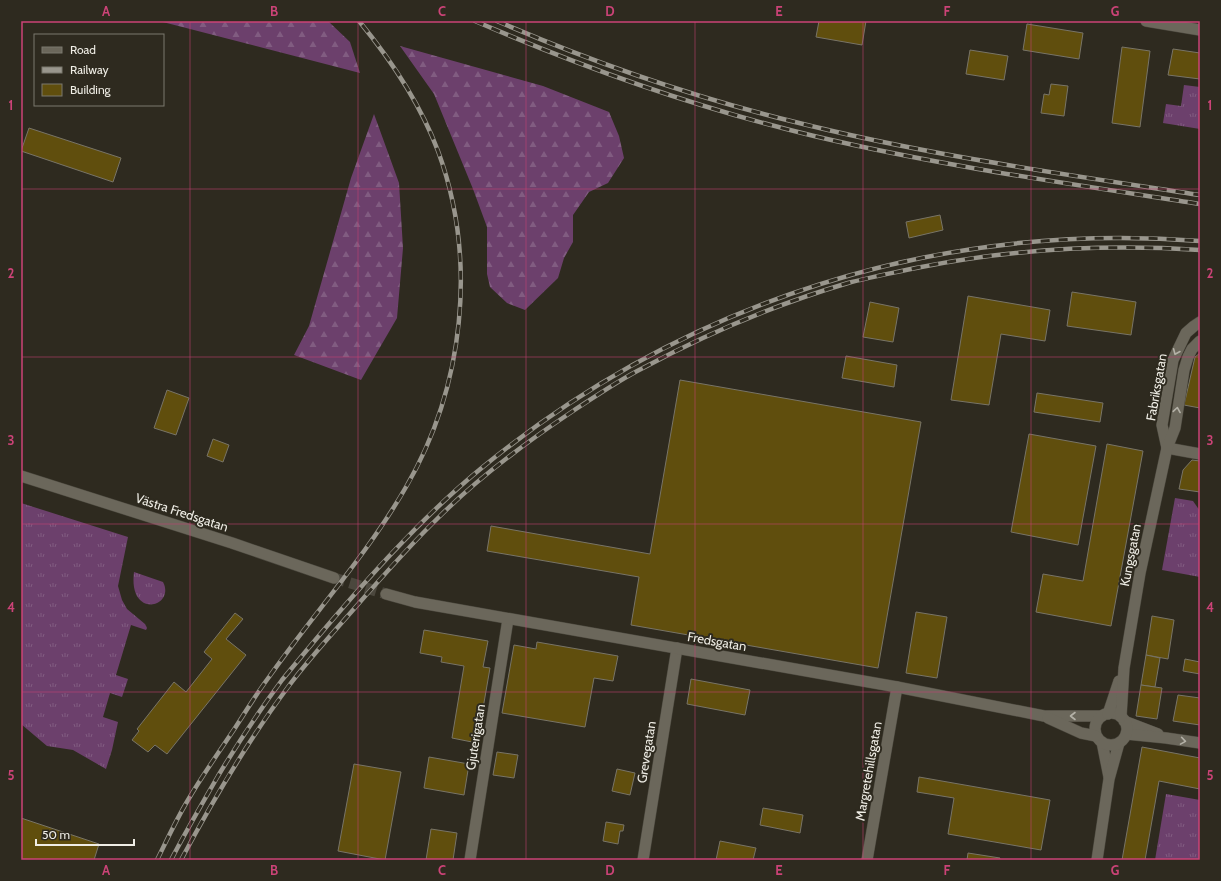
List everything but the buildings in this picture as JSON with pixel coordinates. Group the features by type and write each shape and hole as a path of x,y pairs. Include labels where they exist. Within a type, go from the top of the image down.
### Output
{"street":[{"path":"1146,21 1200,30"},
{"name":"Fabriksgatan","path":"1167,448 1162,425 1173,360 1186,333 1200,322"},
{"name":"Fabriksgatan","path":"1167,448 1175,428 1184,370 1188,357 1192,349 1200,341"},
{"path":"1167,448 1200,454"},
{"name":"Kungsgatan","path":"1123,719 1124,668 1140,573 1167,448"},
{"name":"Västra Fredsgatan","path":"21,476 232,543 334,578"},
{"name":"Fredsgatan","path":"386,594 415,602 897,687 1044,716 1105,715"},
{"name":"Gjuterigatan","path":"470,860 508,619"},
{"name":"Grevegatan","path":"643,860 677,648"},
{"name":"Kungsgatan","path":"1105,715 1124,668"},
{"name":"Margretehillsgatan","path":"867,860 897,687"},
{"path":"1109,779 1096,726 1098,720 1105,715 1114,714 1166,738"},
{"name":"Fredsgatan","path":"1044,716 1081,733 1099,739"},
{"path":"1097,860 1109,779 1126,726 1123,719"},
{"path":"1099,739 1108,744 1122,738 1166,738 1200,743"}],"green space":[{"path":"159,21 328,21 350,42 360,73"},
{"path":"400,46 543,86 609,112 619,136 624,158 608,183 589,192 573,215 573,242 564,258 558,278 525,310 507,303 490,287 487,274 487,227 473,189 434,94"},
{"path":"1184,85 1200,87 1200,129 1163,123 1166,104 1181,106"},
{"path":"374,114 399,183 403,248 397,318 361,380 294,355 309,326 351,178"},
{"path":"1175,498 1193,501 1200,511 1200,577 1162,570"},
{"path":"21,503 128,537 118,586 122,600 127,609 145,624 147,628 146,630 131,625 116,675 128,679 122,697 110,693 103,717 118,722 106,769 73,750 47,746 21,724"},
{"path":"134,572 163,582 165,591 163,598 158,602 151,604 144,603 138,597 134,587"},
{"path":"1166,794 1200,800 1200,860 1155,860"}],"tunnel":[{"path":"334,578 386,594"}],"railway":[{"path":"157,860 193,791 256,696 286,653 340,584 391,512 406,487 426,448 441,408 452,365 459,322 461,279 458,235 450,193 438,151 423,116 404,83 359,21"},
{"path":"475,21 599,71 684,100 770,125 862,147 958,165 1055,182 1200,204"},
{"path":"497,21 605,64 642,77 716,101 791,121 943,154 1200,195"},
{"path":"171,860 218,776 273,692 325,628 391,554 427,517 464,482 484,466 562,408 645,358 731,317 820,284 912,260 1007,245 1103,238 1200,241"},
{"path":"181,860 205,815 231,772 273,708 312,657 395,562 454,502 487,474 573,411 616,383 692,343 743,320 821,291 865,279 916,268 987,256 1022,252 1093,248 1164,248 1200,250"}]}
